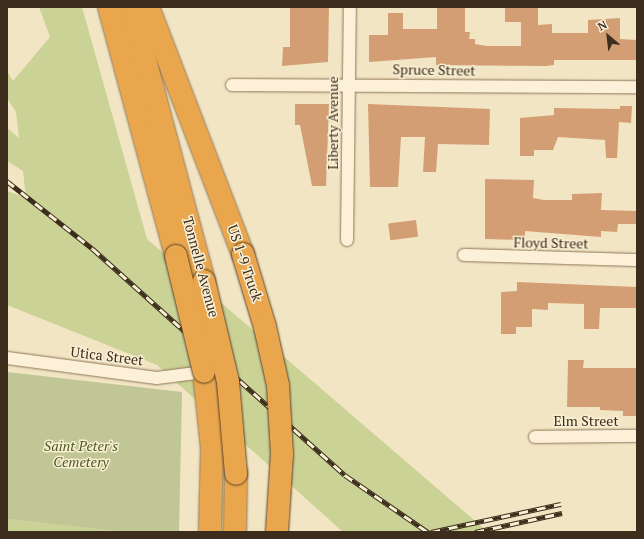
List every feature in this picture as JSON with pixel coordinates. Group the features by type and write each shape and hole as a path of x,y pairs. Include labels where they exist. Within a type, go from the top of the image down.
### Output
{"highway":[{"name":"Tonnelle Avenue","path":"109,7 176,256 204,372 212,465 210,530"},
{"name":"Tonnelle Avenue","path":"131,7 204,281 228,382 236,474 235,529"},
{"name":"US 1-9 Truck","path":"148,7 243,254 265,327 278,385 282,454 277,532"}],"street":[{"name":"Liberty Avenue","path":"347,240 350,7"},
{"name":"Spruce Street","path":"232,84 637,87"},
{"name":"Floyd Street","path":"464,255 637,260"},
{"name":"Utica Street","path":"7,358 157,378 204,372"},
{"name":"Elm Street","path":"536,436 637,436"}],"green space":[{"path":"39,7 82,7 147,239 488,532 343,532 157,365 7,305 7,191 26,198 23,171 7,161 7,128 19,138 16,112 7,98 7,71 13,81 50,37"},
{"name":"Saint Peter's Cemetery","path":"7,372 182,392 179,532 124,532 7,519"},
{"path":"7,519 124,532 7,532"}],"building":[{"path":"290,7 329,7 328,62 282,66 283,47 290,47"},
{"path":"437,7 465,7 465,32 470,32 469,39 475,39 475,44 487,46 521,46 521,22 505,22 505,7 538,7 538,25 552,24 552,33 588,33 588,20 620,18 620,39 637,40 637,60 554,60 554,65 546,66 436,65 436,57 369,62 369,35 388,35 388,13 403,13 403,29 437,29"},
{"path":"295,104 329,104 326,186 312,186 300,125 295,125"},
{"path":"368,104 490,109 489,145 438,144 436,172 423,172 425,137 401,137 398,187 370,187"},
{"path":"620,106 632,106 631,123 619,122 617,158 606,158 605,140 558,137 553,150 534,150 534,156 520,156 520,118 554,115 554,108 620,109"},
{"path":"485,179 534,180 533,198 544,200 572,200 572,194 602,193 601,210 637,211 637,224 618,224 617,232 601,231 601,237 525,231 525,240 485,239"},
{"path":"416,220 418,237 390,240 388,223"},
{"path":"517,282 637,287 637,308 600,308 599,329 584,329 584,304 548,303 548,310 532,309 532,327 516,327 516,334 501,334 501,292 517,291"},
{"path":"568,360 584,360 583,368 637,368 637,416 623,416 623,411 600,410 600,407 567,407"}],"railway":[{"path":"7,181 93,249 345,475 428,532"},
{"path":"431,532 561,504"},
{"path":"475,532 562,513"}]}
